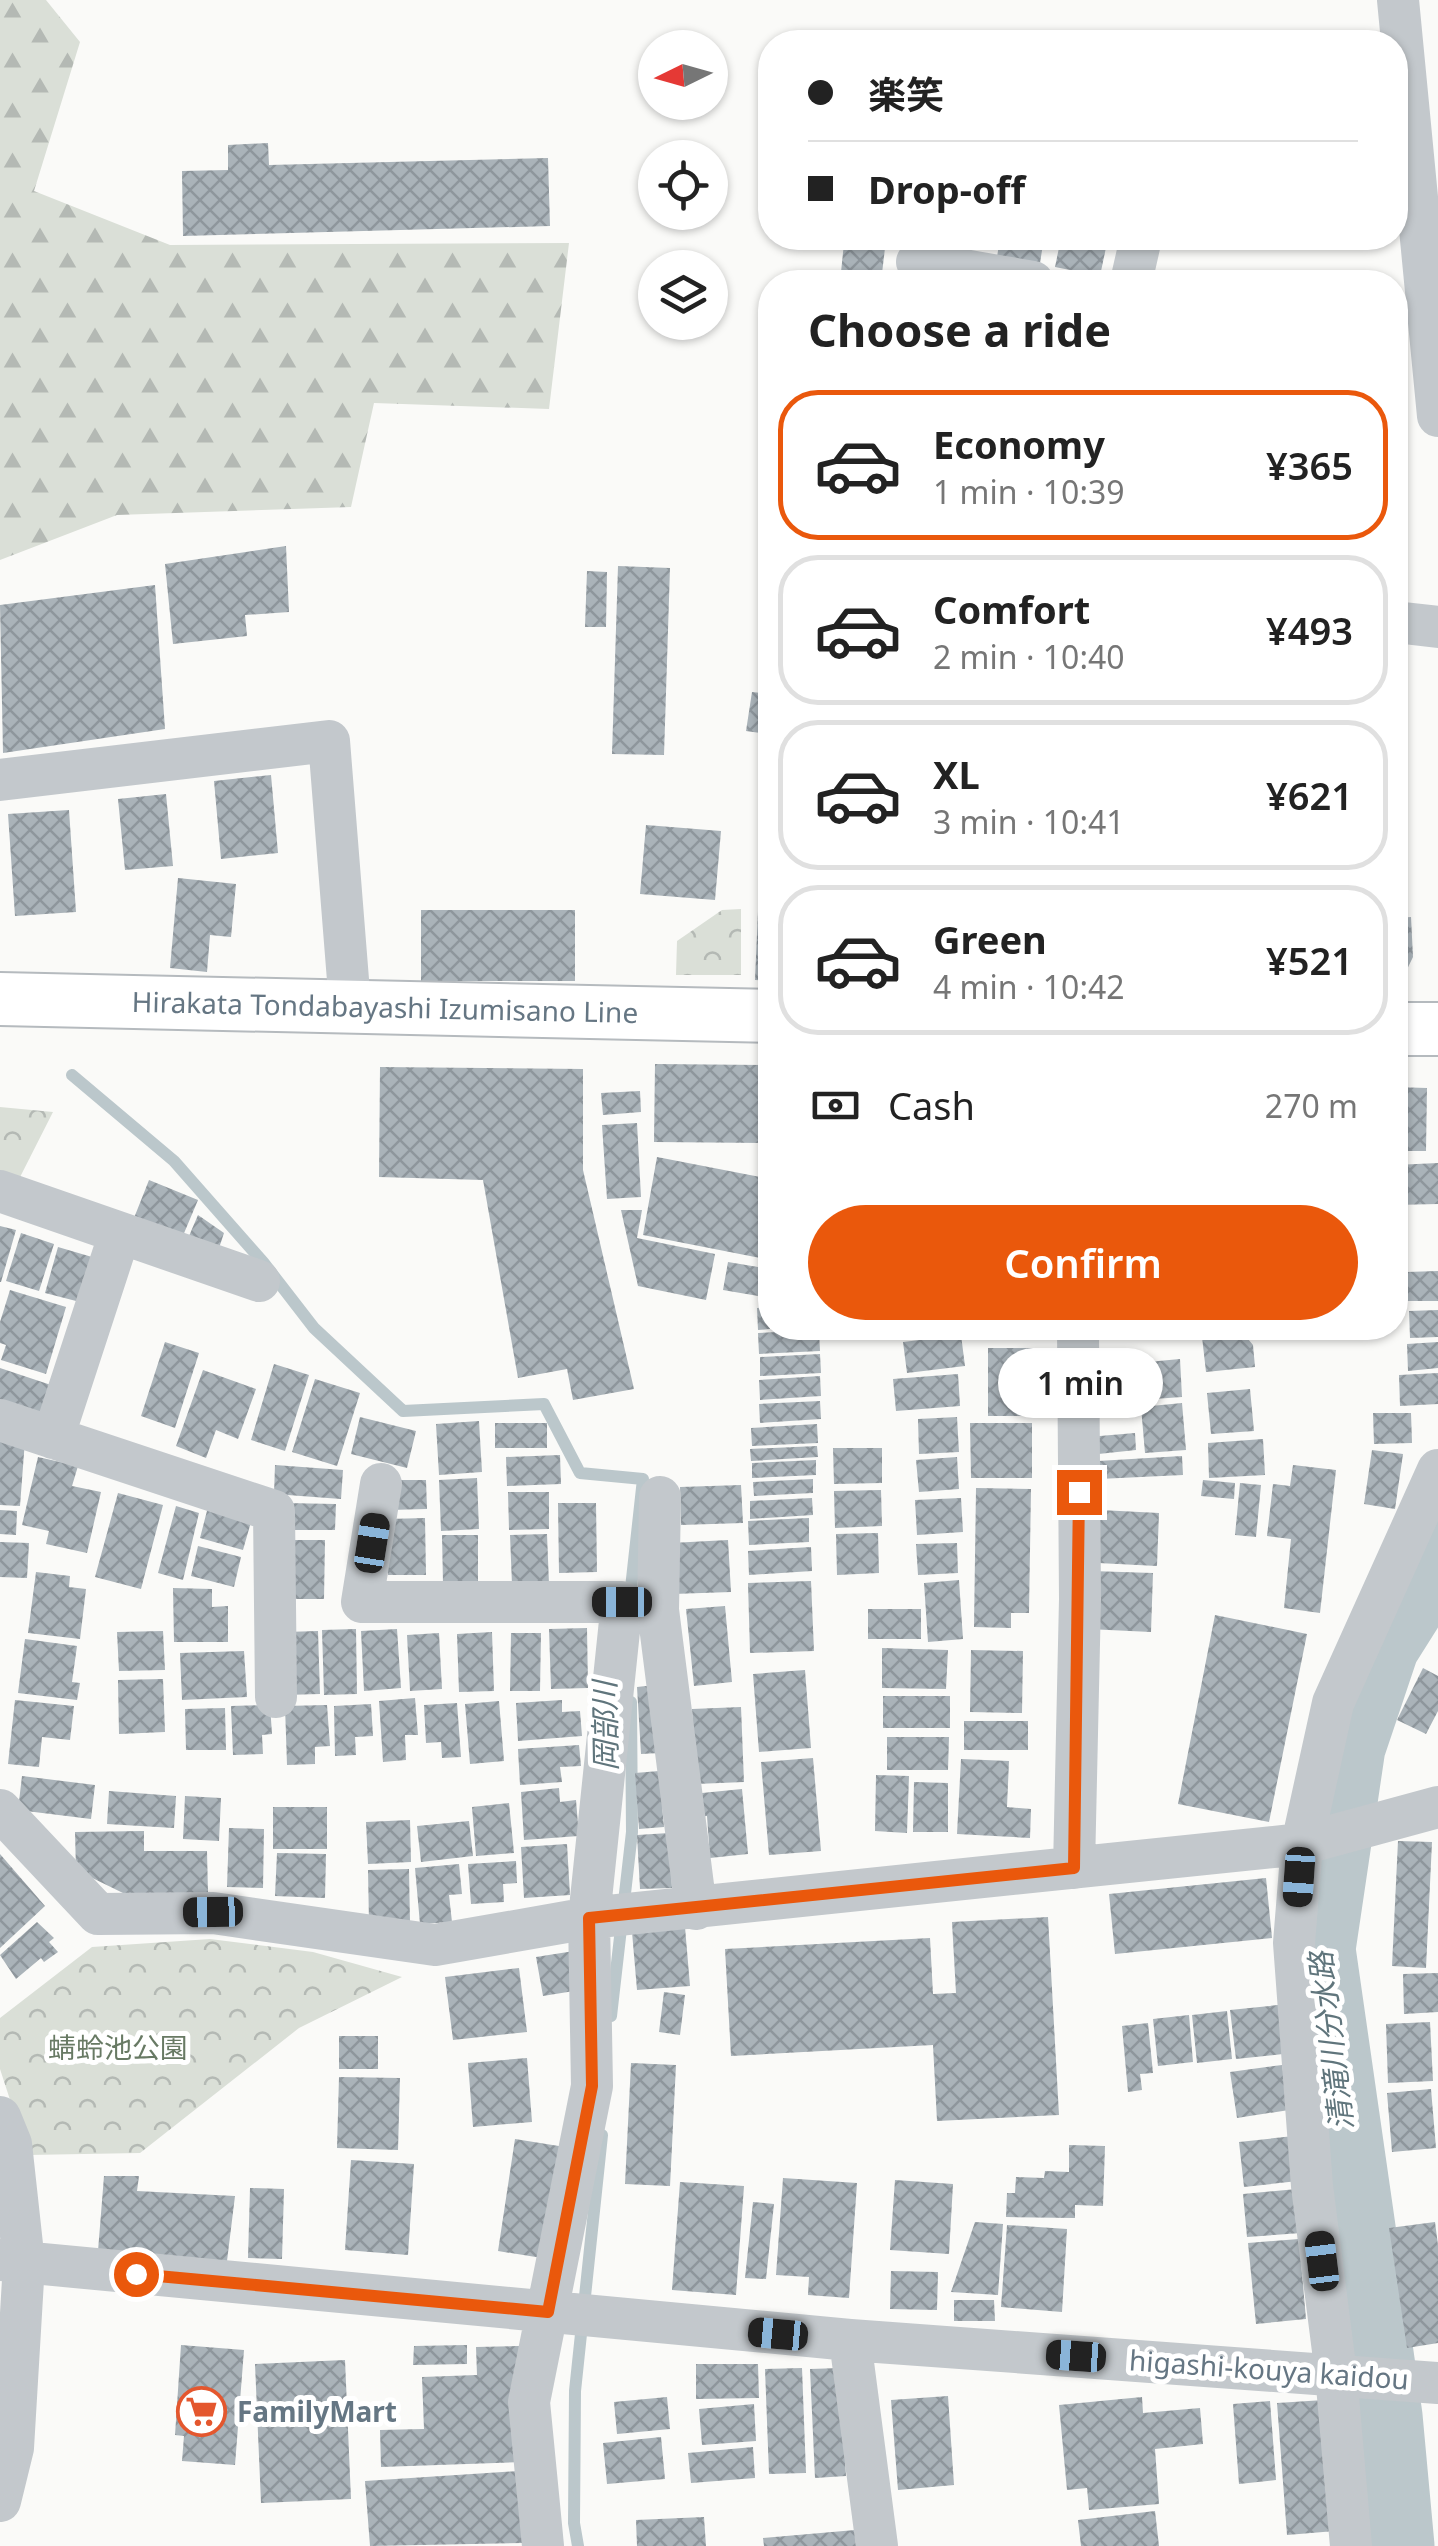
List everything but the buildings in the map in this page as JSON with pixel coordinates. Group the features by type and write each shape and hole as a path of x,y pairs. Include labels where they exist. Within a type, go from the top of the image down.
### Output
{"main road":[{"name":"Hirakata Tondabayashi Izumisano Line","path":"0,998 758,1016"},
{"path":"1408,1028 1438,1029"}],"street":[{"path":"1398,0 1401,30"},
{"path":"1408,104 1438,416"},
{"path":"916,262 963,270"},
{"path":"1408,624 1438,627"},
{"path":"0,780 329,741 350,1005"},
{"path":"0,1191 259,1280"},
{"path":"53,1438 120,1233"},
{"path":"1074,1868 1080,1598 1078,1340"},
{"path":"0,1420 274,1511 276,1697"},
{"path":"1352,2546 1336,2374 1312,2186 1294,1943 1302,1844 1333,1702 1438,1470"},
{"path":"381,1484 362,1602 622,1602 610,1916 570,2315 530,2402 543,2546"},
{"path":"660,1497 658,1610 696,1909"},
{"path":"0,1810 98,1914 213,1912 435,1945 610,1916 1302,1844 1438,1808"},
{"path":"0,2118 12,2144 14,2448 0,2500"},
{"name":"higashi-kouya kaidou","path":"12,2262 850,2340 1438,2382"},
{"path":"850,2340 877,2546"}],"green space":[{"path":"0,0 46,0 80,42 34,191 170,245 569,243 549,409 374,403 351,507 117,515 0,560"},
{"path":"741,909 741,975 676,975 677,941 722,910"},
{"path":"0,1107 53,1112 16,1185 0,1180"},
{"name":"蜻蛉池公園","path":"210,1939 313,1952 402,1977 299,2028 140,2153 28,2155 0,2069 0,2018 92,1947"}],"waterway":[{"name":"岡部川","path":"72,1075 174,1161 263,1262 314,1328 403,1411 544,1404 580,1473 643,1479 630,1597"},
{"name":"清滝川分水路","path":"1397,2546 1385,2416 1318,1949 1348,1747 1382,1646 1438,1557"},
{"name":"岡部川","path":"611,2016 632,1832 631,1702"},
{"name":"岡部川","path":"578,2546 574,2523 575,2391 602,2135"}],"place":[{"name":"FamilyMart","path":"202,2412"}],"route":[{"path":"136,2274 548,2312 592,2086 589,1918 1074,1868 1079,1492"}]}
